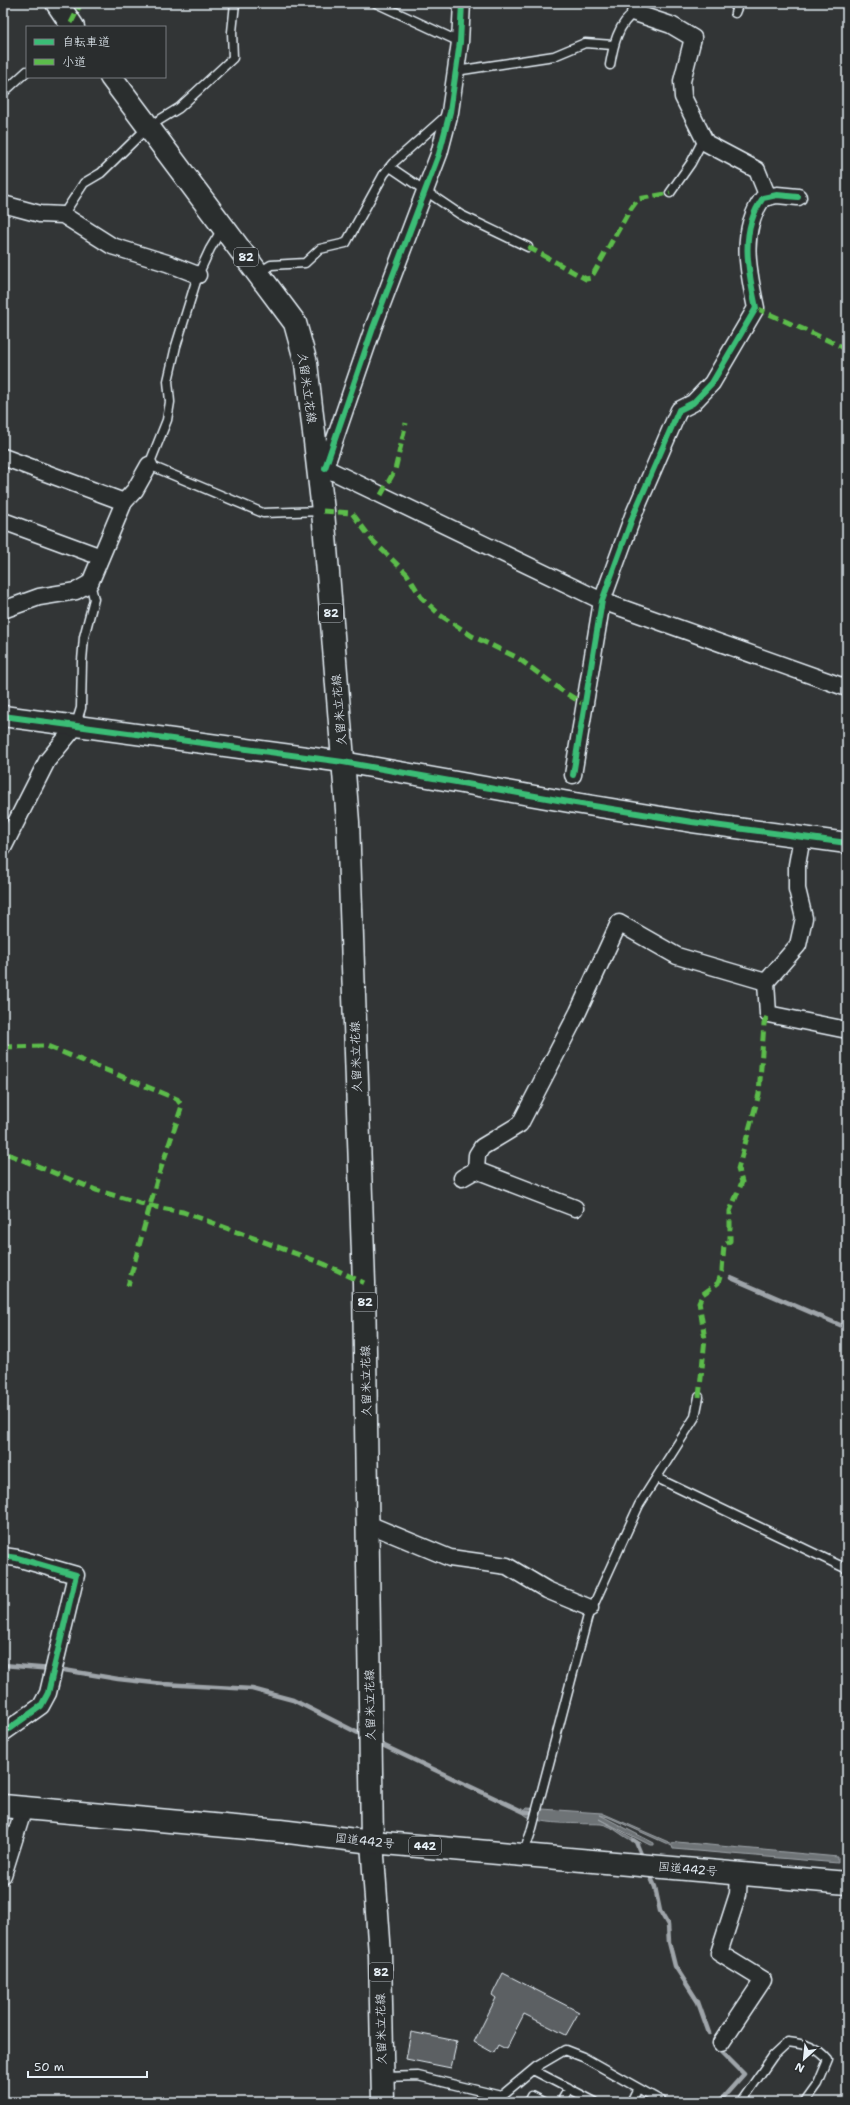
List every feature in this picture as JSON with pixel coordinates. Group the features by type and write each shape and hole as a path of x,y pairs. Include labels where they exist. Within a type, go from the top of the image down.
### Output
{"main road":[{"path":"57,3 70,26"},
{"name":"久留米立花線","path":"112,78 295,323 306,363 321,466 323,511 348,822 364,1283 372,1842 380,1955 383,2102"},
{"name":"国道442号","path":"14,1807 272,1830 372,1842 847,1883"}],"street":[{"path":"462,3 460,42 450,112 426,190 321,466 602,601 847,688"},
{"path":"637,8 693,38 682,81 683,97 706,143 757,170 768,197"},
{"path":"573,775 602,601 633,516 679,410 693,403 712,383 756,308 748,266 747,236 756,208 763,198 777,195 798,197"},
{"path":"3,204 40,214 63,215 112,246 167,263 198,275"},
{"path":"3,457 124,502"},
{"path":"3,610 39,597 76,591 90,583 124,502 135,490 149,465"},
{"path":"3,521 101,557"},
{"path":"3,716 75,727 343,762 569,802 847,843"},
{"path":"3,848 47,761 75,727"},
{"path":"802,837 797,865 797,889 804,918 798,945 766,982 768,1014 847,1030"},
{"path":"476,1170 477,1155 482,1147 520,1124 578,1012 619,923 677,956 766,982"},
{"path":"462,1178 476,1170"},
{"path":"476,1170 575,1208"},
{"path":"368,1524 450,1558 507,1566 546,1590 590,1608"},
{"path":"3,1556 17,1558 76,1575 48,1693 42,1706 3,1733"},
{"path":"3,1875 14,1807"},
{"path":"721,2043 763,1980 719,1952 738,1894 739,1874"}],"lane":[{"path":"63,215 84,183 101,174 148,127 179,108 233,58 232,32 235,3"},
{"path":"376,3 460,42"},
{"path":"735,13 739,3"},
{"path":"610,65 613,45 627,17 637,8"},
{"path":"456,71 554,56 585,43 613,45"},
{"path":"3,93 26,72"},
{"path":"258,273 271,265 304,263 320,249 346,243 384,174 450,112"},
{"path":"670,193 691,163 704,138"},
{"path":"390,167 461,215 528,247"},
{"path":"224,227 210,249 198,275 176,346 169,377 170,402 167,420 149,465 263,513 323,511"},
{"path":"75,727 82,708 84,637 94,599 90,583"},
{"path":"523,1855 531,1832 590,1608 593,1606 639,1505 696,1417 699,1397"},
{"path":"657,1478 847,1569"},
{"path":"741,2102 773,2056 788,2042 805,2044 821,2051 828,2060 818,2084 805,2102"},
{"path":"494,2102 533,2070 564,2050 583,2057 663,2102"},
{"path":"533,2070 594,2102"},
{"path":"382,2077 418,2076 501,2096"},
{"path":"561,2102 569,2088"},
{"path":"631,2102 638,2088"},
{"path":"528,2102 531,2096 543,2102"}],"shaded area":[{"path":"527,1808 602,1813 673,1844 677,1842 838,1857 838,1863 673,1849 672,1846 608,1817 600,1815 654,1843 654,1845 650,1845 599,1819 641,1843 630,1840 606,1825 559,1823 537,1820 523,1813"}],"building":[{"path":"503,1973 579,2012 566,2035 524,2014 506,2049 498,2045 494,2053 474,2042 496,1998 492,1995"},
{"path":"411,2032 457,2041 451,2068 406,2059"}],"waterway":[{"path":"731,1278 847,1328"},
{"path":"3,1665 64,1670 118,1679 163,1684 252,1689 293,1700 364,1736"},
{"path":"376,1742 524,1812 529,1812"},
{"path":"633,1840 636,1842 643,1859"},
{"path":"649,1873 655,1887 660,1911 668,1925 669,1942 675,1966 698,2002 709,2033"},
{"path":"717,2047 744,2074 719,2102"}],"marked path":[{"path":"71,23 81,3"},
{"path":"528,247 586,279 591,278 628,213 638,199 670,193"},
{"path":"756,308 847,349"},
{"path":"381,495 395,470 406,423"},
{"path":"323,511 352,513 373,541 407,574 421,597 440,615 472,636 518,658 561,690 585,705"},
{"path":"699,1397 705,1339 699,1302 703,1294 718,1283 722,1271 724,1245 730,1241 730,1211 742,1182 738,1169 759,1094 764,1024 768,1014"},
{"path":"3,1047 47,1046 177,1099 182,1106 157,1180 128,1286"},
{"path":"8,1154 96,1190 150,1206 183,1212 324,1264 364,1283"}],"cycle path":[{"path":"325,468 373,328 439,154 450,112 460,42 462,3"},
{"path":"573,775 602,601 633,516 679,410 693,403 712,383 756,308 748,265 748,237 755,211 763,198 777,195 798,197"},
{"path":"3,716 343,762 692,822 847,843"},
{"path":"3,1556 17,1558 76,1575 48,1693 41,1706 3,1733"}]}
